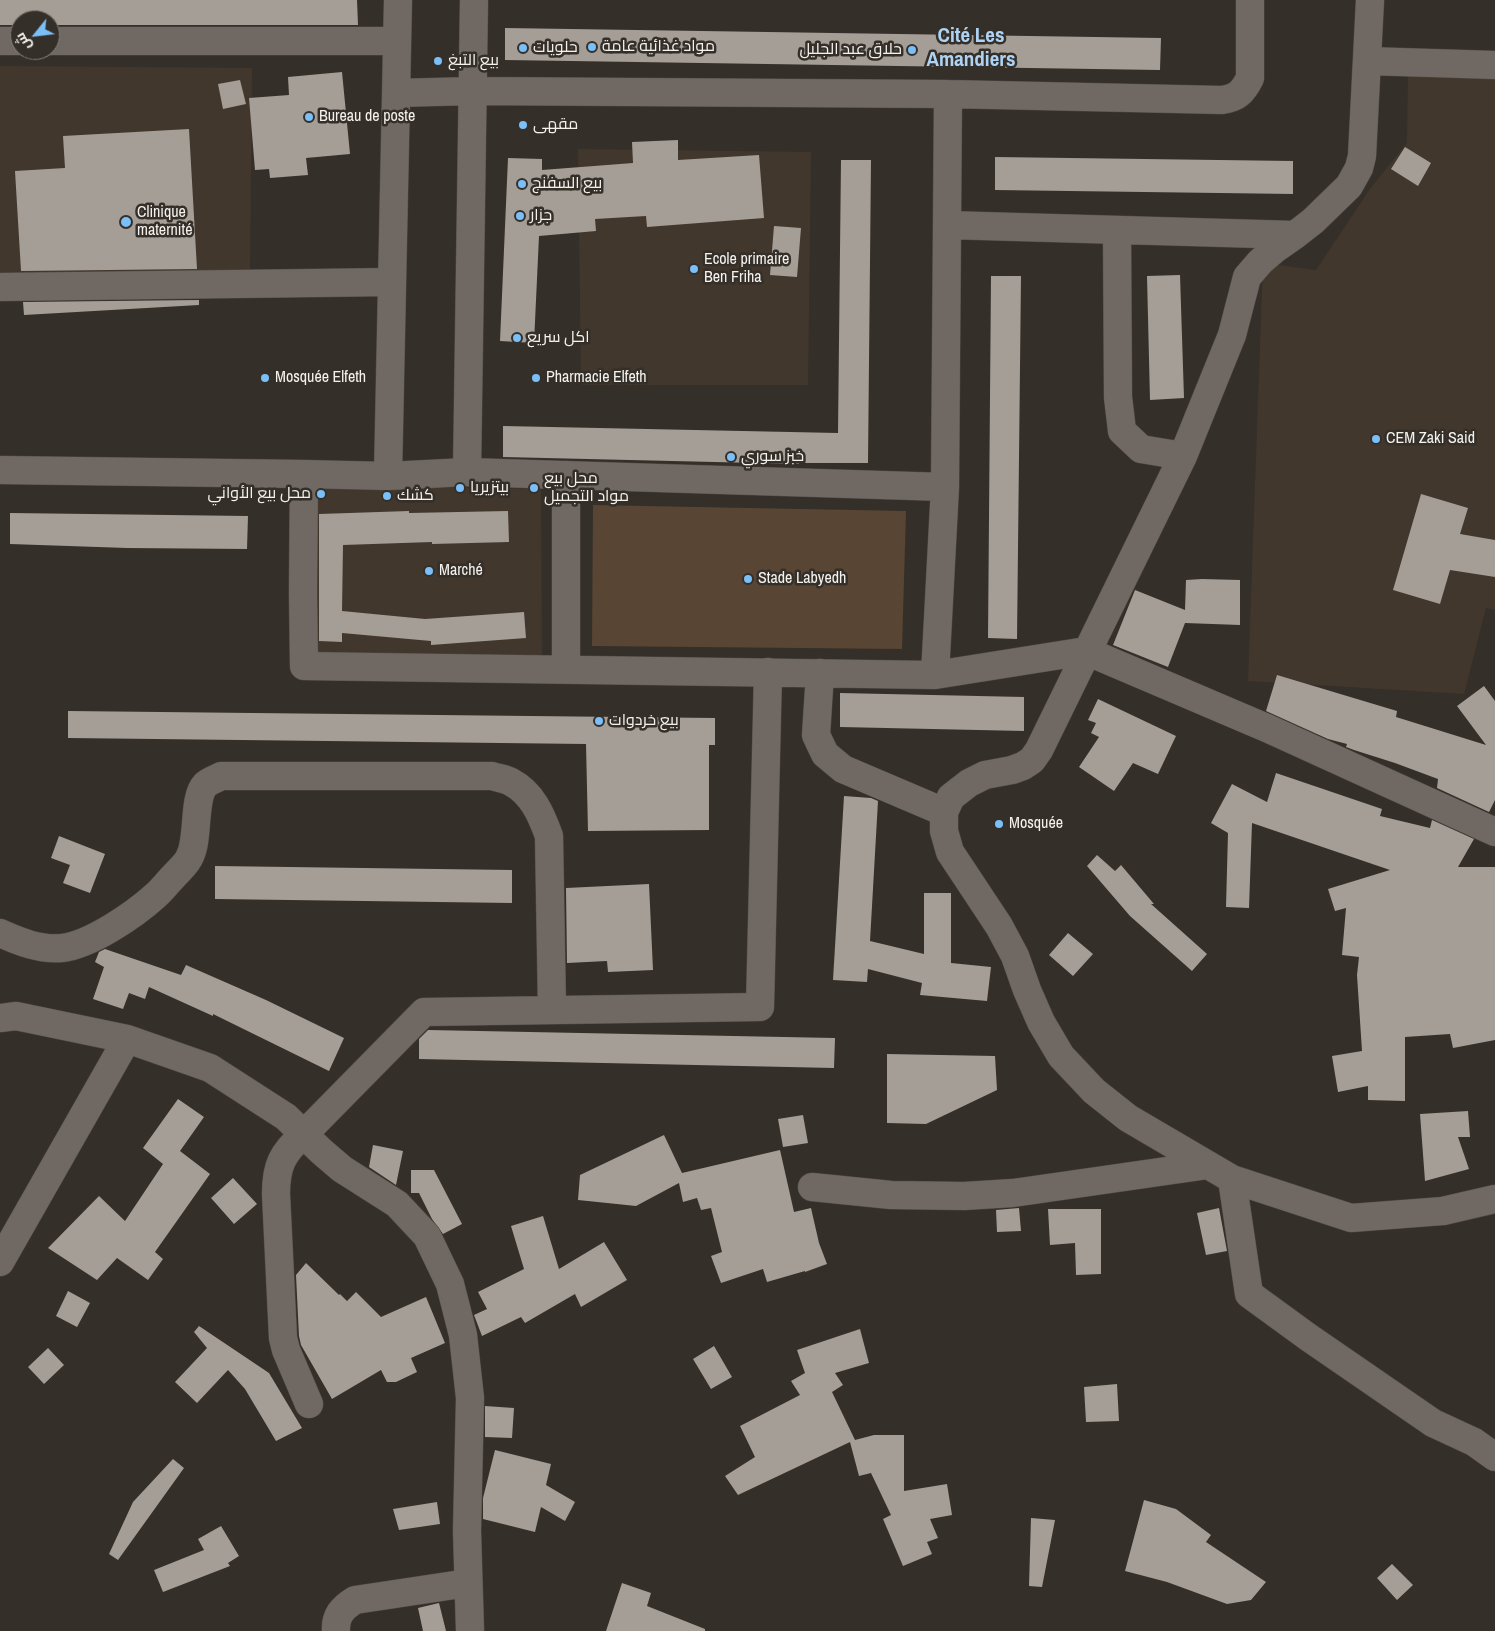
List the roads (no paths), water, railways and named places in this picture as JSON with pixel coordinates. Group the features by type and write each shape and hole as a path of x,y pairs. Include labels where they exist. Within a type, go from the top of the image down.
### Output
{"street":[{"path":"388,476 398,0"},
{"path":"467,472 474,0"},
{"path":"396,93 948,94 1231,99 1246,87 1250,78 1250,0"},
{"path":"1370,0 1360,168 1349,186 1295,235 1267,255 1247,277 1232,335 1183,456 1039,750 1032,760 1023,766 985,775 969,783 952,797 944,812 944,831 950,852 999,926 1015,956 1026,990 1061,1056 1094,1091 1128,1118 1232,1179 1351,1218 1443,1212 1495,1199"},
{"path":"60,41 397,41"},
{"path":"1367,61 1495,64"},
{"path":"936,675 945,488 948,94"},
{"path":"947,226 1295,235"},
{"path":"1117,230 1118,397 1122,431 1141,449 1183,456"},
{"path":"0,287 392,282"},
{"path":"0,470 388,476 467,472 945,488"},
{"path":"304,474 304,666 936,675 1086,652 1268,729 1495,832"},
{"path":"566,475 566,669"},
{"path":"309,1404 286,1350 283,1338 276,1187 279,1166 284,1153 424,1012 760,1008 768,672"},
{"path":"820,673 816,735 825,754 843,768 944,812"},
{"path":"0,932 22,943 47,948 62,948 77,945 98,936 123,920 155,896 190,857 194,844 200,796 204,786 221,776 492,776 510,781 528,794 541,814 549,836 552,1010"},
{"path":"0,1018 16,1016 127,1039 210,1068 286,1116 342,1169 397,1204 426,1236 450,1284 463,1335 470,1398 467,1486 470,1631"},
{"path":"0,1262 127,1039"},
{"path":"812,1187 891,1195 964,1196 1013,1193 1208,1164"},
{"path":"1232,1179 1249,1294 1433,1423 1474,1442 1495,1457"},
{"path":"336,1631 339,1614 345,1606 354,1600 468,1583"}],"place":[{"name":"مواد غذائية عامة","path":"592,47"},
{"name":"حلويات","path":"523,48"},
{"name":"حلاق عبد الجليل","path":"912,50"},
{"name":"بيع التبغ","path":"438,61"},
{"name":"Bureau de poste","path":"309,117"},
{"name":"مقهى","path":"523,125"},
{"name":"بيع السفنج","path":"522,184"},
{"name":"جزار","path":"520,216"},
{"name":"Clinique maternité","path":"126,222"},
{"name":"Ecole primaire Ben Friha","path":"694,269"},
{"name":"اكل سريع","path":"517,338"},
{"name":"Mosquée Elfeth","path":"265,378"},
{"name":"Pharmacie Elfeth","path":"536,378"},
{"name":"CEM Zaki Said","path":"1376,439"},
{"name":"خبز سوري","path":"731,457"},
{"name":"بيتزيريا","path":"460,488"},
{"name":"محل بيع مواد التجميل","path":"534,488"},
{"name":"محل بيع الأواني","path":"321,494"},
{"name":"كشك","path":"387,496"},
{"name":"Marché","path":"429,571"},
{"name":"Stade Labyedh","path":"748,579"},
{"name":"بيع خردوات","path":"599,721"},
{"name":"Mosquée","path":"999,824"}],"district":[{"name":"Cité Les Amandiers","path":"971,48"}]}
